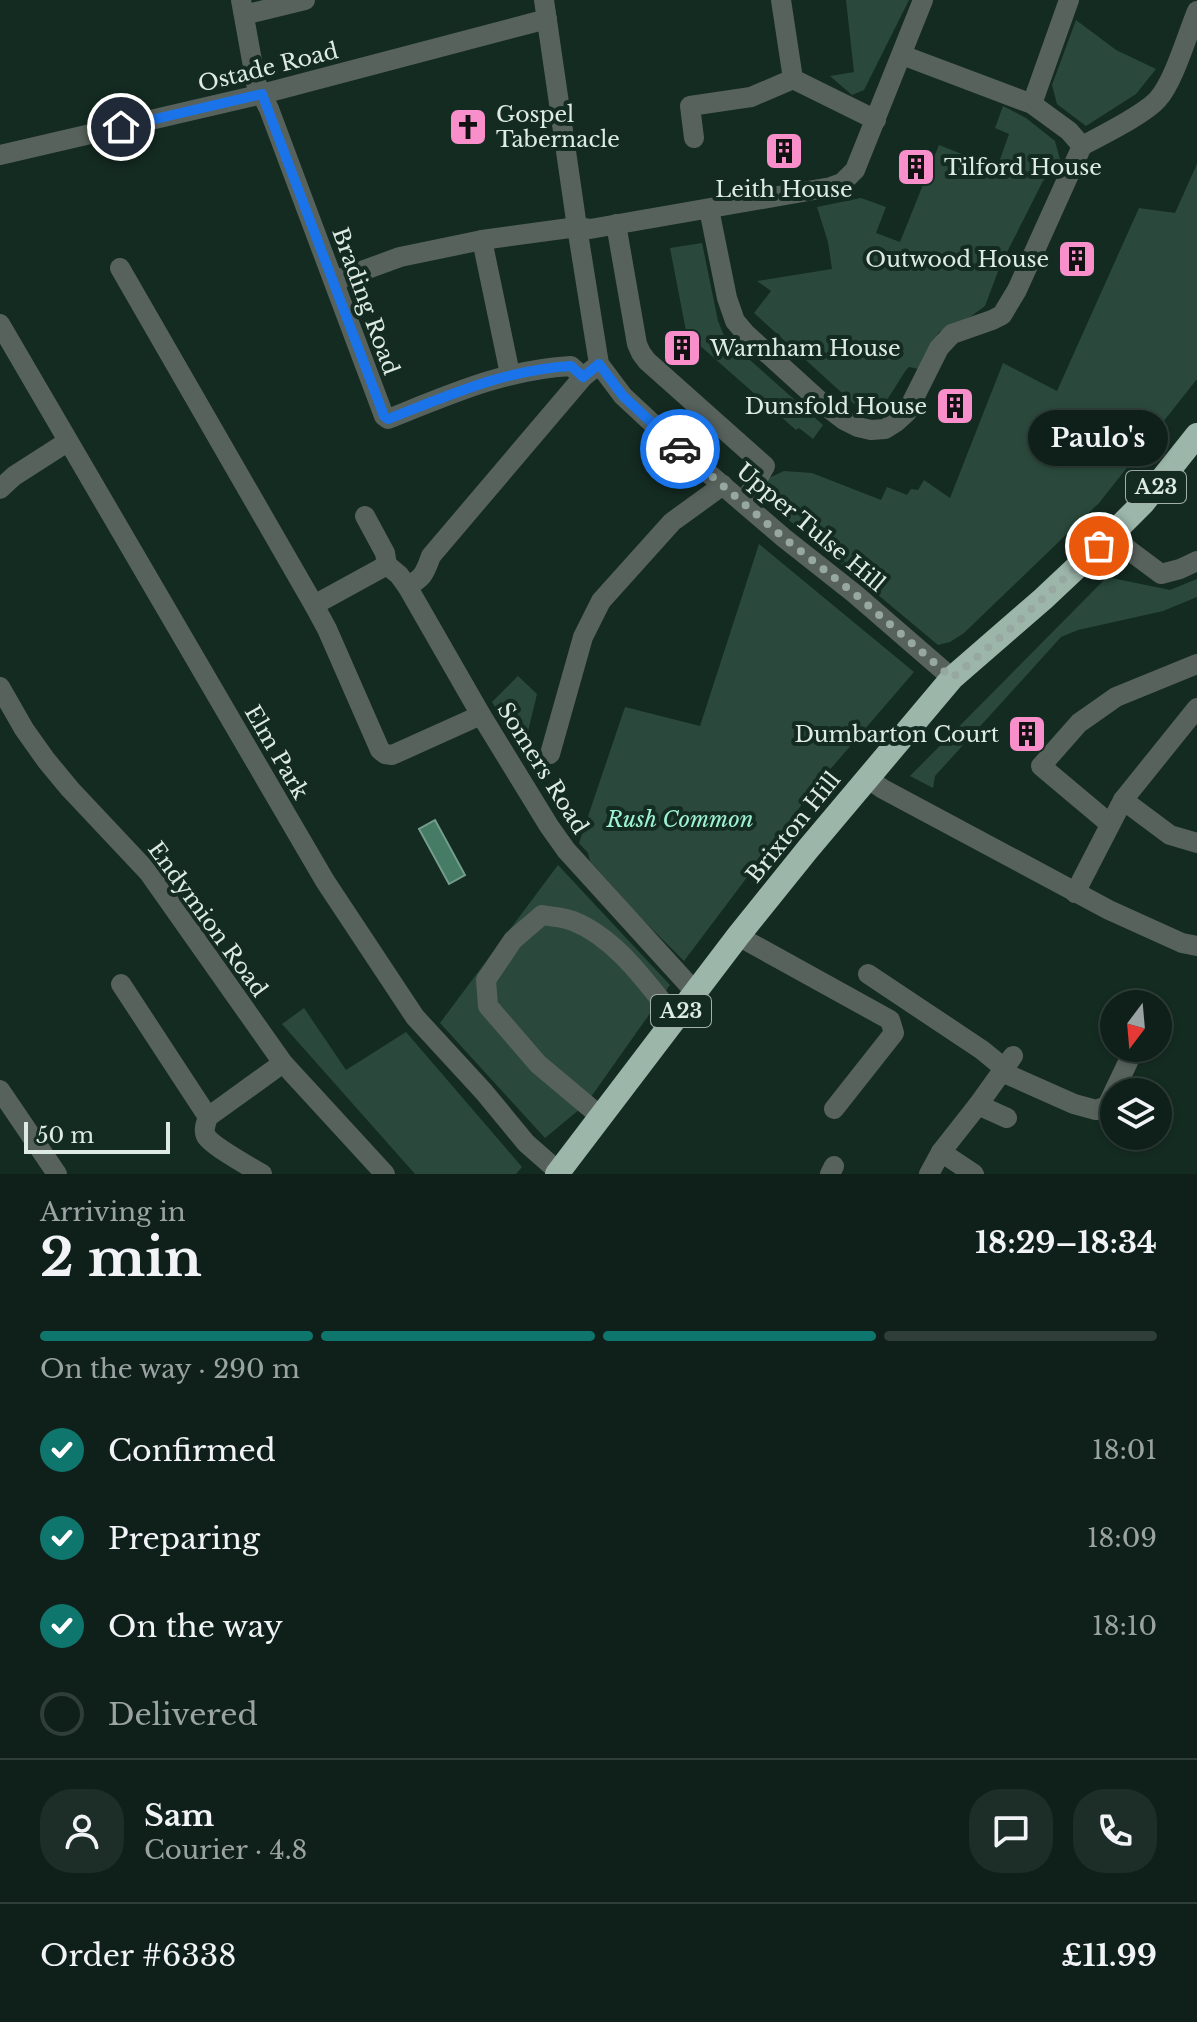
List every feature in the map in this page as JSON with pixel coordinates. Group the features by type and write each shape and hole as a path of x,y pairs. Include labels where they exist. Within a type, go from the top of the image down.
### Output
{"highway":[{"name":"Brixton Hill","path":"558,1173 738,936 952,678 1110,536 1143,503 1197,435"}],"street":[{"path":"243,8 305,0"},
{"path":"781,0 793,79"},
{"path":"334,281 400,257 482,240 577,227 590,229 842,183 855,170 923,0"},
{"path":"1032,104 1069,0"},
{"name":"Brading Road","path":"243,8 256,83 384,416 388,419 459,390 510,374 571,366 591,370"},
{"name":"Ostade Road","path":"4,154 262,94 546,10"},
{"name":"Upper Tulse Hill","path":"546,10 577,227 591,370 784,538 855,594 952,678"},
{"path":"709,209 727,298 735,321 844,420 871,430 885,429 907,412 939,348 952,334 1002,315 1017,290 1082,146 1158,99 1174,71 1197,11"},
{"path":"902,55 1032,104 1069,131 1082,146"},
{"path":"694,138 690,106 751,97 793,79 876,120"},
{"path":"616,224 641,353 765,466 744,503"},
{"path":"482,240 510,374"},
{"path":"120,268 327,629 380,750 392,755 481,715"},
{"name":"Elm Park","path":"2,332 325,881 415,1017 526,1143 558,1173"},
{"path":"407,586 425,573 431,556 591,370"},
{"path":"0,489 14,476 67,442"},
{"path":"550,754 583,637 601,601 672,522 723,485"},
{"path":"314,605 387,565 385,553 365,516"},
{"path":"1110,536 1161,574 1197,561"},
{"name":"Somers Road","path":"387,565 407,586 481,715 566,850 696,993"},
{"path":"1110,824 1041,766 1079,723 1116,697 1197,664"},
{"name":"Endymion Road","path":"0,687 46,760 149,873 283,1063 385,1174"},
{"path":"1075,893 1123,800 1197,708"},
{"path":"867,778 1075,893 1182,943 1197,946"},
{"path":"1123,800 1170,835 1197,843"},
{"path":"600,1116 538,1064 488,1006 486,980 513,940 542,915 571,919 601,936 675,1018"},
{"path":"738,936 890,1020 894,1033 834,1109"},
{"path":"868,974 982,1050 1074,1104 1096,1110 1107,1106 1128,1062"},
{"path":"121,984 208,1117"},
{"path":"262,1174 213,1144 206,1137 204,1127 208,1117 283,1063"},
{"path":"929,1174 941,1152 1006,1065"},
{"path":"0,1090 57,1174"},
{"path":"978,1105 1007,1118"},
{"path":"941,1152 974,1174"}],"green space":[{"path":"846,0 909,0 864,90 852,95 830,76 854,72"},
{"path":"1076,20 1116,50 1156,69 1136,94 1086,126 1057,104 1052,85"},
{"path":"1003,106 1026,118 1055,141 1061,163 1043,181 1000,266 985,306 939,332 919,369 909,367 906,370 880,411 863,412 754,313 771,291 757,281 832,269 828,242 817,207 861,198 886,207 876,233 900,242 939,145 997,168 1009,134 995,128"},
{"path":"1197,164 1197,379 1099,503 964,633 938,645 760,496 762,481 784,471 812,473 881,500 887,487 907,495 911,489 918,490 924,480 950,498 1003,363 1057,391 1139,208 1175,213"},
{"path":"702,243 718,321 725,338 823,425 813,439 799,428 796,430 687,336 670,248"},
{"name":"Rush Common","path":"759,544 914,672 815,787 684,961 636,913 590,861 588,853 579,843 625,707 700,726"},
{"path":"1107,577 1170,590 1197,579 1197,597 1163,611 1078,630 1061,637 935,776 933,788 910,776"},
{"path":"518,676 537,694 523,752 492,702"},
{"path":"558,865 670,985 586,1104 545,1138 440,1023"},
{"path":"304,1008 346,1070 406,1032 522,1167 516,1174 415,1174 282,1024"}],"shaded area":[{"path":"435,820 465,875 449,884 419,829"}],"way so far":[{"path":"680,449 952,678 1099,546"}],"place":[{"name":"Gospel Tabernacle","path":"468,127"},
{"name":"Leith House","path":"784,151"},
{"name":"Tilford House","path":"916,167"},
{"name":"Outwood House","path":"1077,259"},
{"name":"Warnham House","path":"682,348"},
{"name":"Dunsfold House","path":"955,406"},
{"name":"Paulo's","path":"1099,546"},
{"name":"Dumbarton Court","path":"1027,734"}],"route":[{"path":"121,127 262,94 384,416 388,419 459,390 510,374 571,366 583,377 599,364 623,396 680,449"}]}
